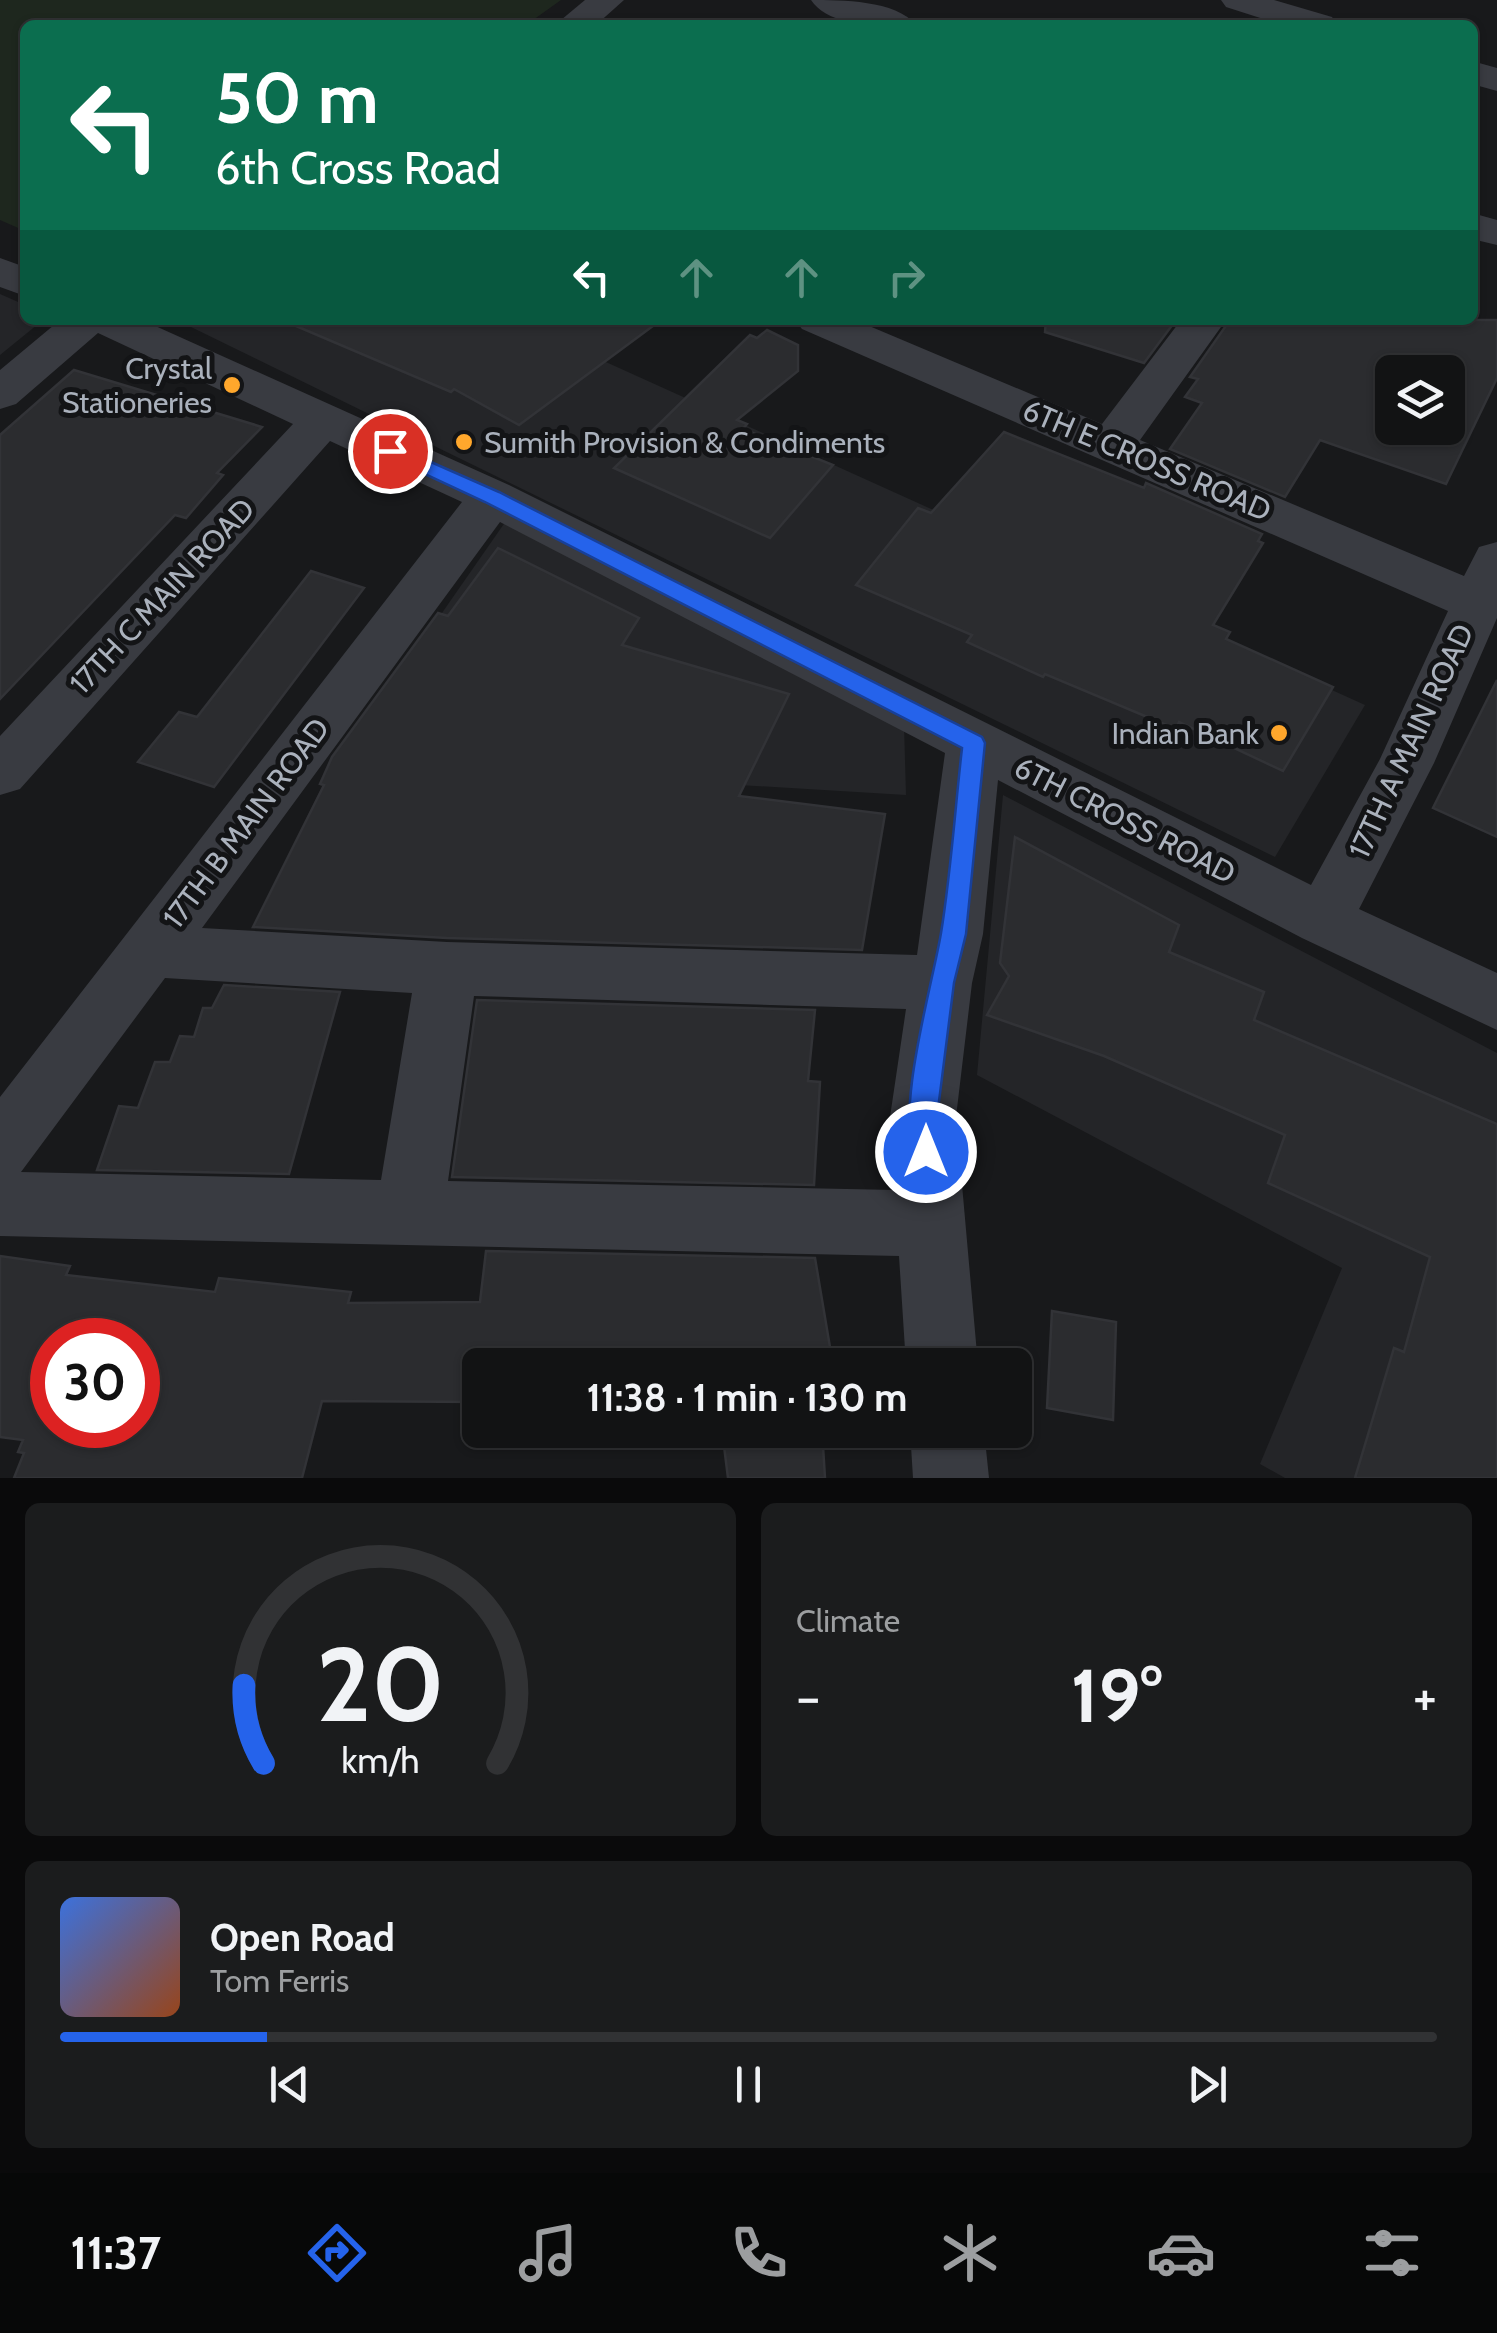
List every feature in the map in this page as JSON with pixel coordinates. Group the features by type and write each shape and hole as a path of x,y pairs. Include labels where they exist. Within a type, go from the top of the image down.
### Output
{"street":[{"path":"580,20 607,0"},
{"path":"828,0 884,20"},
{"path":"1238,0 1303,20"},
{"path":"0,394 82,325"},
{"name":"6TH E CROSS ROAD","path":"844,325 897,335 1112,444 1486,581"},
{"path":"1112,444 1200,325"},
{"name":"6TH CROSS ROAD","path":"143,326 323,420 492,497 1323,920 1497,1003"},
{"name":"17TH C MAIN ROAD","path":"0,772 323,420"},
{"name":"17TH B MAIN ROAD","path":"0,1149 492,497"},
{"name":"17TH A MAIN ROAD","path":"1323,920 1406,763 1486,581"},
{"path":"941,1348 923,1117 942,983 954,934 974,743"},
{"path":"150,950 447,969 942,983"},
{"path":"410,1212 447,969"},
{"path":"0,1204 930,1224"},
{"path":"948,1448 951,1478"}],"shaded area":[{"path":"0,0 561,0 533,20 20,20 20,229 0,220"},
{"path":"0,294 20,303 20,325 37,325 0,355"},
{"path":"524,325 1365,705 1275,857 191,327"},
{"path":"508,518 904,725 906,795 339,761"},
{"path":"1003,795 1497,1053 1497,1478 1285,1478 1260,1464 1342,1268 977,1075"}],"building":[{"path":"1478,320 1497,320 1497,378 1465,445 1465,355 1375,355 1375,445 1465,445 1446,484 1320,440 1285,497 1170,449 1202,403 1185,397 1198,379 1190,377 1226,325 1478,325"},
{"path":"294,325 654,325 519,425 454,389 451,392"},
{"path":"1046,325 1172,325 1144,363 1045,332"},
{"path":"767,330 798,345 798,371 737,420 747,424 743,429 833,465 770,538 614,468 750,335 757,338"},
{"path":"74,370 262,427 217,473 223,475 186,518 175,515 0,699 0,435"},
{"path":"1004,432 1144,488 1146,483 1262,534 1258,541 1263,543 1213,625 1230,632 1226,639 1333,687 1283,771 1179,722 1176,729 1045,674 1043,677 967,642 972,635 856,585 918,508 931,513"},
{"path":"498,548 639,618 622,645 789,694 739,796 885,814 862,950 447,938 253,927 324,785 320,784 332,757 438,613 448,616"},
{"path":"311,571 364,588 214,787 138,762 179,712 197,717"},
{"path":"1497,680 1497,837 1433,808"},
{"path":"1015,837 1179,925 1169,952 1264,992 1254,1020 1497,1124 1497,1478 1355,1478 1394,1348 1404,1352 1430,1257 1268,1183 1285,1135 1104,1056 987,1015 1009,976 1000,963"},
{"path":"224,985 340,992 289,1174 97,1170 119,1106 138,1108 155,1062 170,1062 180,1036 194,1037 203,1008 212,1008"},
{"path":"477,1000 815,1010 808,1081 820,1082 814,1185 452,1177"},
{"path":"486,1251 815,1258 830,1348 462,1348 462,1402 322,1401 302,1478 14,1478 24,1453 18,1452 23,1440 0,1437 0,1256 70,1266 66,1275 215,1292 219,1278 351,1292 348,1303 480,1302"},
{"path":"1052,1311 1116,1322 1113,1420 1047,1408"},
{"path":"724,1448 823,1448 825,1478 728,1478"}],"place":[{"name":"Crystal Stationeries","path":"232,385"},
{"name":"Sumith Provision & Condiments","path":"464,442"},
{"name":"Indian Bank","path":"1279,733"}],"route":[{"path":"390,451 492,497 974,743 954,934 942,983 923,1117 926,1152"}]}
